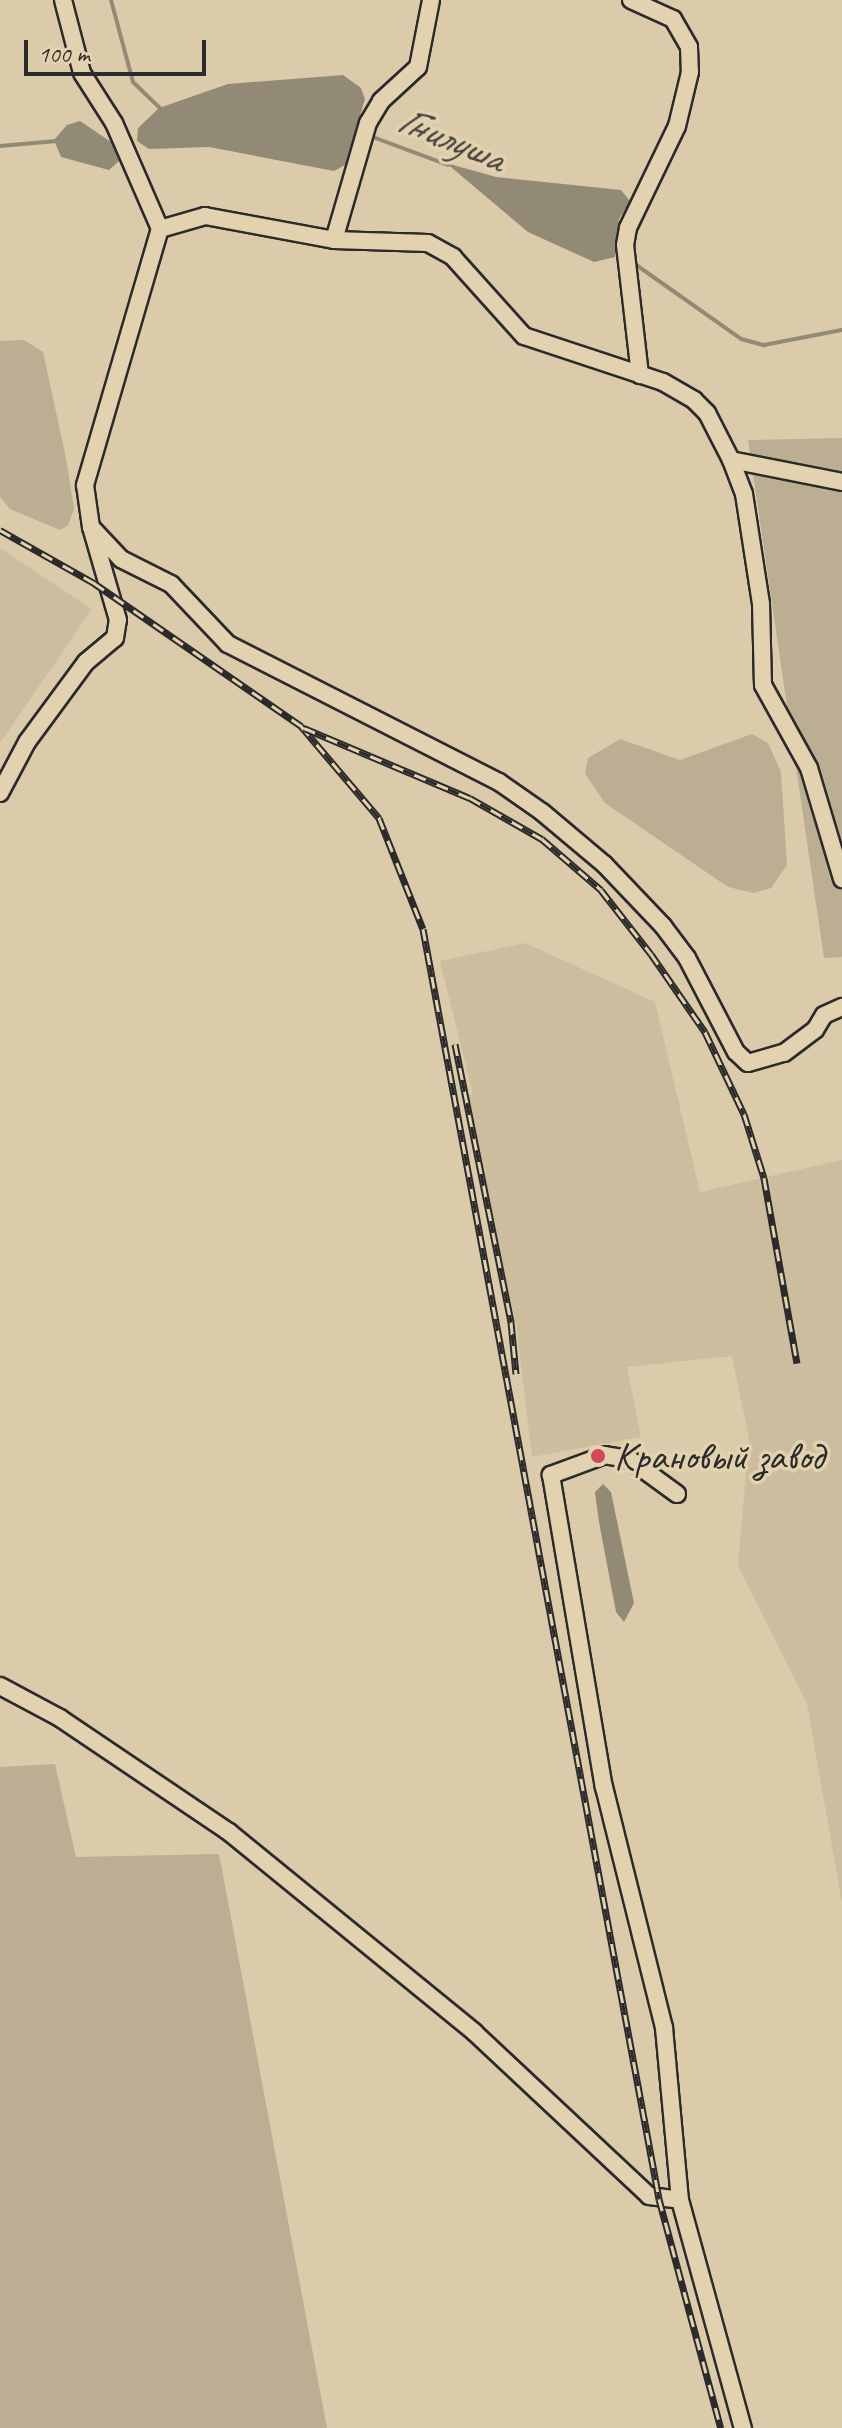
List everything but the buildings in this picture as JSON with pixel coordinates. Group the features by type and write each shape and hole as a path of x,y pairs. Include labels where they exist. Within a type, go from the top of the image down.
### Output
{"street":[{"path":"0,793 27,742 86,662 115,638 118,620 91,527 85,485 160,229 114,123 82,73 63,0"},
{"path":"334,240 368,123 381,101 418,67 431,0"},
{"path":"631,0 673,19 689,47 690,72 677,126 628,228 625,245 640,375"},
{"path":"160,229 205,216 334,240 428,243 453,257 524,336 640,375 694,400 707,413 744,494 761,604 763,685 809,768 842,879"},
{"path":"731,460 842,482"},
{"path":"91,527 121,559 171,584 228,644 499,782 542,812 604,864 663,926 687,958 736,1052 748,1063 784,1053 815,1030 824,1015 842,1007"},
{"path":"677,1494 629,1459 605,1455 551,1475 604,1787 664,2028 680,2200 743,2428"},
{"path":"0,1686 60,1718 242,1842 474,2032 649,2196 680,2200"}],"shaded area":[{"path":"343,75 361,88 365,99 345,165 334,171 209,147 149,149 137,141 138,128 159,108 228,84"},
{"path":"80,121 111,142 119,161 109,170 61,157 54,140 67,125"},
{"path":"446,163 496,177 621,190 630,201 619,219 615,257 594,262 528,232"},
{"path":"24,340 43,352 66,458 74,509 68,525 60,530 10,509 0,497 0,341"},
{"path":"842,438 842,957 824,958 748,440"},
{"path":"0,548 92,609 0,743"},
{"path":"752,734 768,743 781,772 787,865 771,888 754,893 728,887 605,803 585,774 588,758 620,739 680,760"},
{"path":"525,943 655,1002 700,1192 842,1160 842,1903 807,1704 738,1566 749,1438 732,1356 627,1367 641,1437 532,1457 516,1322 507,1323 465,1096 473,1094 440,961"},
{"path":"603,1484 611,1492 634,1603 624,1622 616,1612 599,1522 595,1492"},
{"path":"55,1764 76,1857 219,1854 327,2428 0,2428 0,1767"}],"waterway":[{"path":"111,0 133,82 161,109"},
{"name":"Гнилуша","path":"370,136 448,165"},
{"name":"Гнилуша","path":"0,146 57,141"},
{"name":"Гнилуша","path":"632,262 741,339 764,345 842,330"}],"railway":[{"path":"0,530 94,583 301,726 379,818 423,929 659,2199 721,2428"},
{"path":"304,728 470,798 542,839 601,890 651,954 705,1032 744,1114 764,1178 797,1363"},
{"path":"455,1044 511,1322 516,1374"}],"place":[{"name":"Крановый завод","path":"598,1456"}]}
